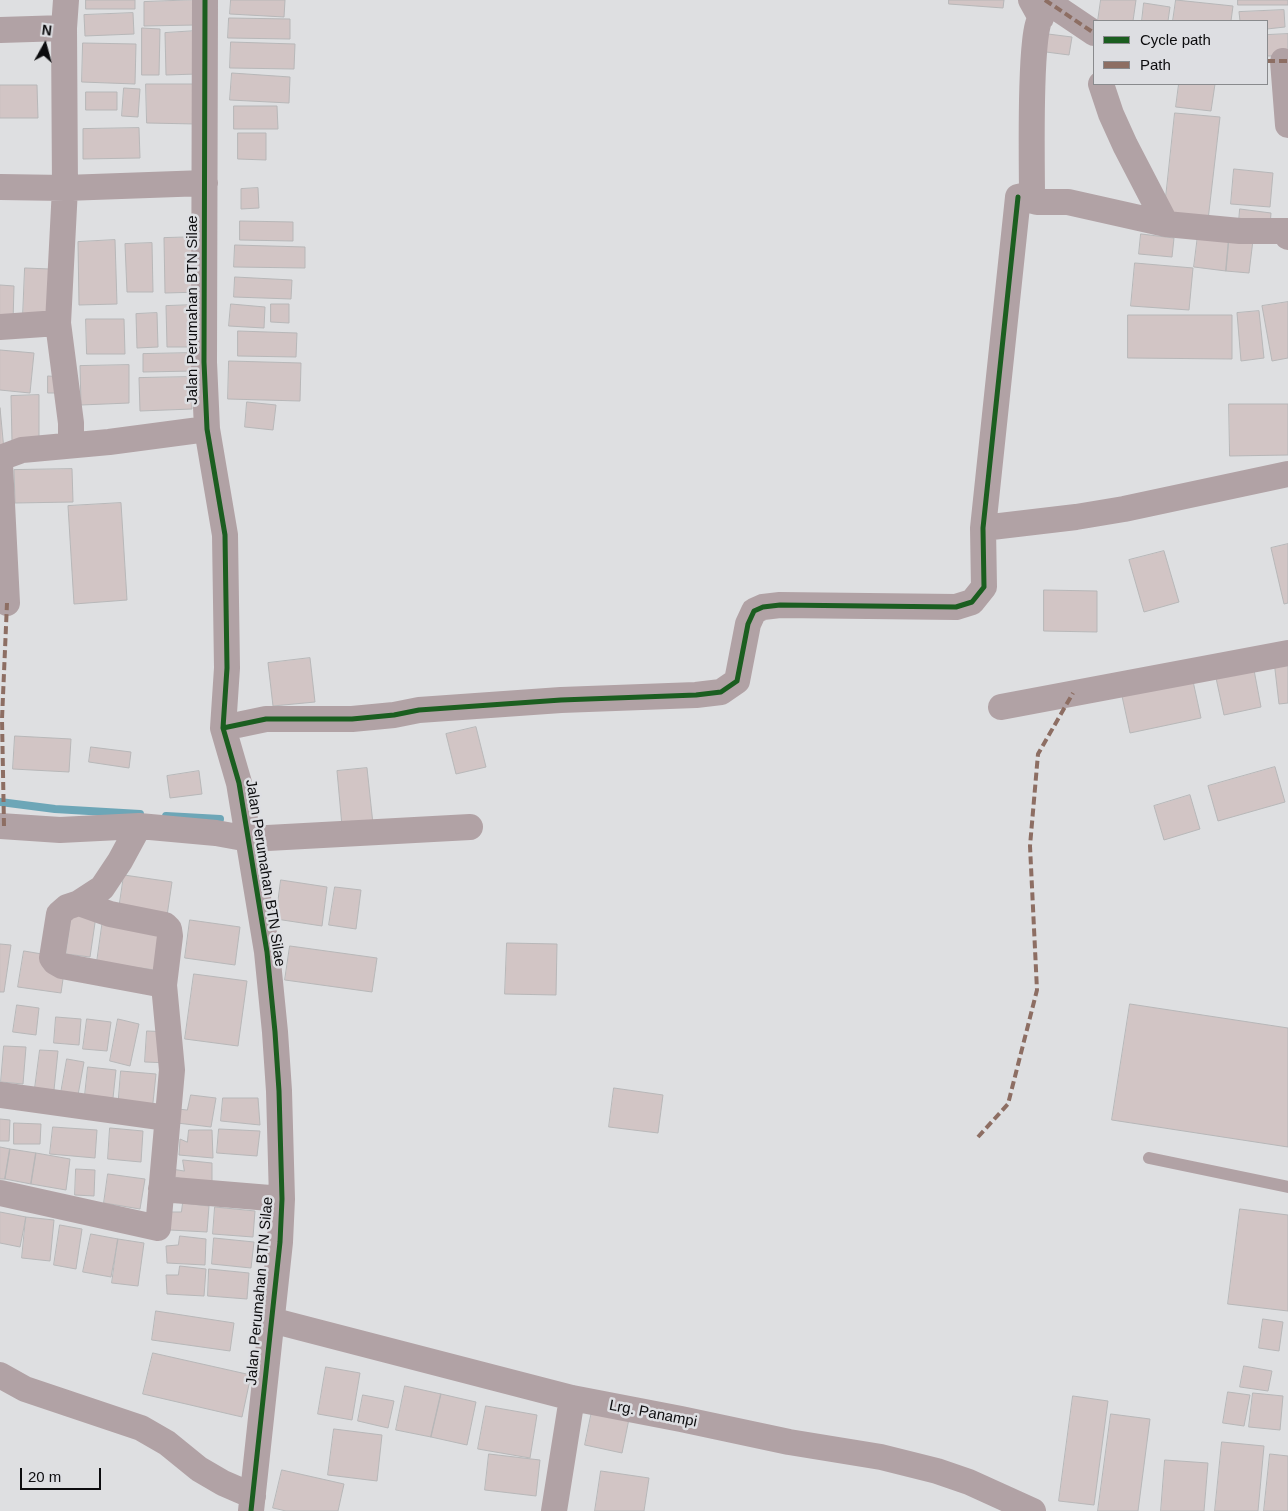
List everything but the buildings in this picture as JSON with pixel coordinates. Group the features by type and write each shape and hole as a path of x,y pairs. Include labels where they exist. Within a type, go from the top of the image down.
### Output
{"street":[{"path":"66,0 64,28 65,188 58,323 71,423 71,445"},
{"name":"Jalan Perumahan BTN Silae","path":"205,0 204,362 207,429 225,535 227,668 223,728 239,783 267,952 276,1032 280,1091 282,1199 280,1242 252,1503"},
{"path":"1018,197 1032,194 1035,32 1037,21 1041,18 1030,0"},
{"path":"1045,0 1093,33"},
{"path":"0,30 64,28"},
{"path":"1279,61 1288,125"},
{"path":"1101,85 1118,130 1166,224"},
{"path":"0,187 65,188 205,183"},
{"path":"1018,197 1037,202 1068,202 1166,224 1288,233"},
{"path":"223,728 266,719 352,719 428,709 561,700 696,695 721,692 736,681 748,624 754,611 763,607 780,605 956,607 972,602 984,587 984,528 1018,197"},
{"path":"0,327 58,323"},
{"path":"0,458 22,450 109,442 207,429"},
{"path":"0,464 7,603"},
{"path":"984,528 1124,509 1288,474"},
{"path":"1001,707 1288,653"},
{"path":"0,826 60,830 139,826 216,833 249,839 470,828"},
{"path":"139,826 120,861 102,888 79,903 67,907 59,914 52,958 62,966 164,985"},
{"path":"0,1193 158,1228 172,1070 164,985 170,936 169,929 165,925 110,914 79,903"},
{"path":"0,1095 167,1118"},
{"path":"161,1189 282,1199"},
{"name":"Lrg. Panampi","path":"271,1320 572,1398 680,1418 937,1471 969,1482 1033,1511"},
{"path":"0,1375 25,1390 141,1428 167,1443 199,1469 252,1503"},
{"path":"554,1511 572,1398"}],"lane":[{"path":"1149,1158 1288,1187"}],"waterway":[{"path":"0,802 55,809 140,814"},
{"path":"166,816 220,819"}],"marked path":[{"path":"1045,0 1093,32"},
{"path":"1268,61 1288,61"},
{"path":"4,826 2,719 7,603"},
{"path":"978,1137 1008,1104 1037,990 1030,846 1038,754 1073,693"}],"cycle path":[{"path":"205,0 204,362 207,429 225,535 227,668 223,728 239,783 267,952 279,1091 282,1199 280,1242 251,1511"},
{"path":"223,728 266,719 352,719 394,715 419,710 561,700 696,695 721,692 737,681 748,624 754,611 763,607 780,605 956,607 972,602 984,587 983,528 1018,197"}]}
